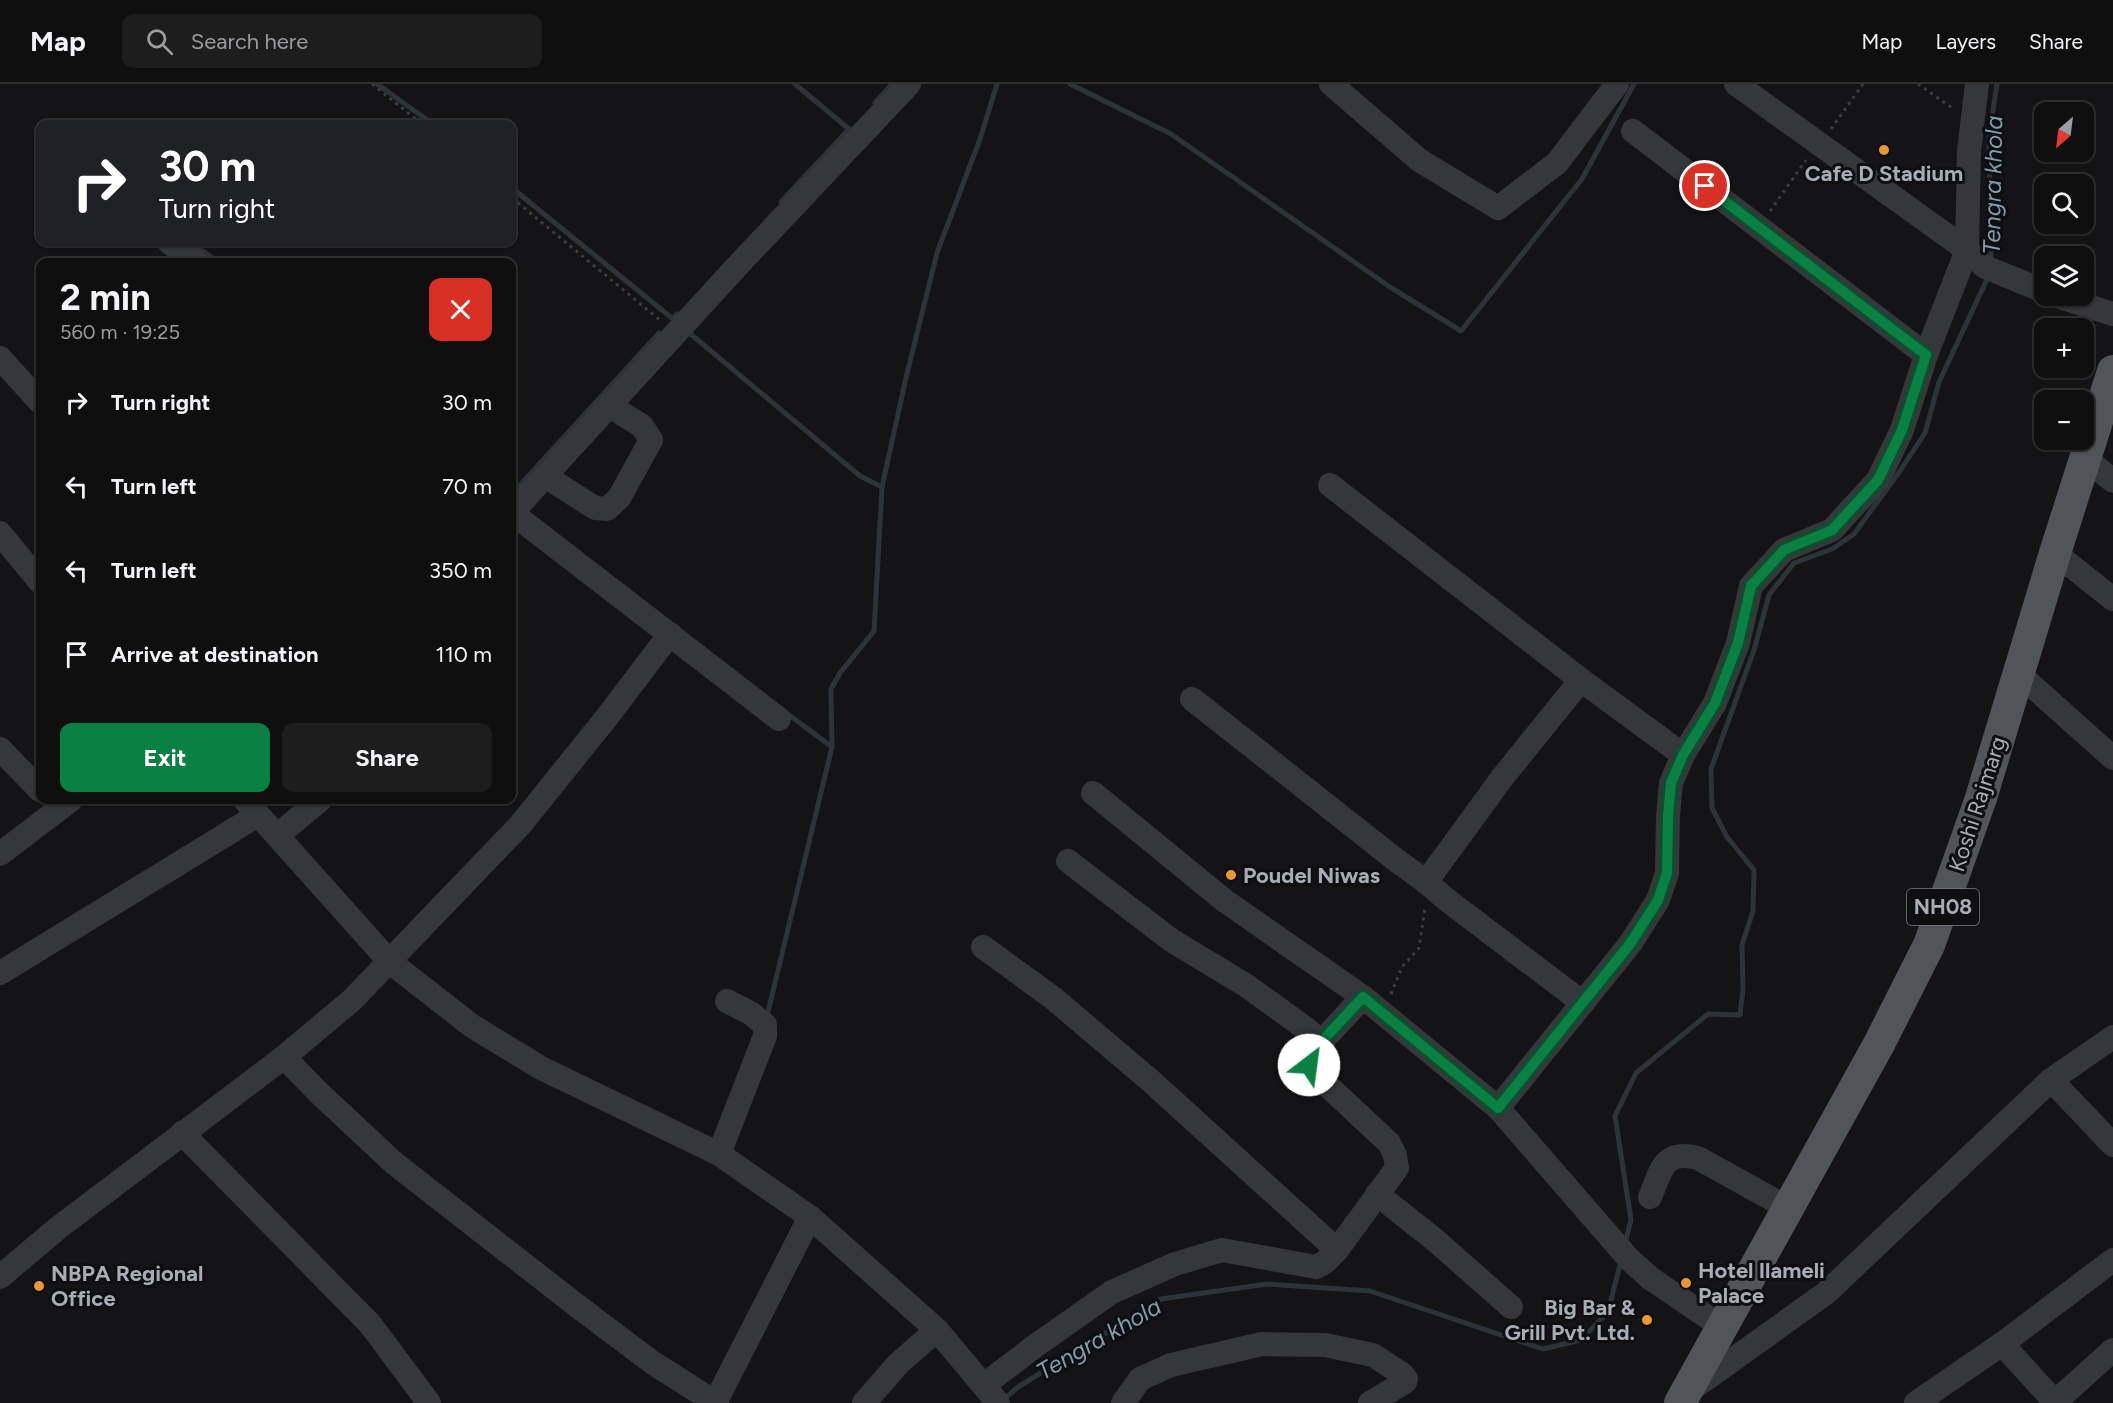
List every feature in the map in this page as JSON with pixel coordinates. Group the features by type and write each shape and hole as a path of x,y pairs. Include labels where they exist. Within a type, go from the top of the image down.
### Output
{"main road":[{"name":"Koshi Rajmarg","path":"1684,1397 1879,1044 1929,945 1981,798 2113,371"}],"street":[{"path":"516,509 741,262 909,84"},
{"path":"1331,84 1419,160 1498,208 1557,164 1617,84"},
{"path":"1736,84 1995,271 2034,287"},
{"path":"1498,1108 1630,944 1658,900 1667,873 1671,783 1683,755 1715,703 1738,643 1751,586 1784,550 1832,530 1878,480 1902,430 1926,355 1967,250 1969,151 1977,84"},
{"path":"1633,131 1926,355"},
{"path":"174,246 191,258"},
{"path":"2086,306 2113,315"},
{"path":"0,358 36,398"},
{"path":"545,476 595,508 607,509 619,498 651,440 642,426 610,406"},
{"path":"2085,458 2113,481"},
{"path":"1330,484 1581,680 1683,755"},
{"path":"516,516 779,719"},
{"path":"0,533 36,577"},
{"path":"2055,553 2113,599"},
{"path":"0,1277 58,1228 284,1057 351,1000 521,824 670,634"},
{"path":"2019,674 2113,758"},
{"path":"1426,882 1502,778 1581,680"},
{"path":"1191,699 1446,900 1583,1003"},
{"path":"0,749 36,786"},
{"path":"1093,793 1225,901 1363,997 1498,1108 1621,1251 1650,1278 1722,1327"},
{"path":"0,854 59,804"},
{"path":"278,835 315,804"},
{"path":"0,973 251,807 390,962 472,1026 541,1068 719,1155 810,1217 937,1330 990,1393 1035,1346 1112,1292 1175,1264 1222,1250 1316,1267 1337,1250 1396,1168 1395,1155 1389,1143 1314,1073 1309,1065 1311,1053 1363,997"},
{"path":"1068,861 1171,940 1268,999 1322,1042"},
{"path":"983,947 1053,998 1152,1082 1337,1250"},
{"path":"719,1155 765,1036 765,1025 752,1014 727,1001"},
{"path":"1684,1397 1826,1293 2050,1080 2113,1036"},
{"path":"284,1057 394,1163 589,1315 653,1362 713,1401 717,1399 810,1217"},
{"path":"2050,1080 2113,1145"},
{"path":"182,1133 370,1324 429,1403"},
{"path":"1650,1197 1666,1162 1672,1157 1687,1155 1698,1158 1788,1208"},
{"path":"1377,1194 1435,1240 1510,1307"},
{"path":"1916,1403 2002,1344 2113,1260"},
{"path":"864,1403 899,1363 937,1330"},
{"path":"1123,1403 1140,1379 1171,1365 1262,1344 1324,1345 1373,1355 1406,1378 1404,1382 1370,1403"},
{"path":"2002,1344 2055,1402 2113,1350"}],"path":[{"path":"372,84 417,120"},
{"path":"1759,227 1798,169 1820,144 1863,84"},
{"path":"1917,84 1951,106 1972,124"},
{"path":"516,201 676,333"},
{"path":"1363,997 1378,1002 1386,1000 1392,992 1402,967 1419,948 1422,918 1431,894 1426,882"}],"waterway":[{"path":"377,84 427,120"},
{"path":"781,202 849,129 795,84"},
{"path":"875,103 892,84"},
{"path":"767,1016 832,747 831,689 840,673 874,631 882,487 906,378 937,253 980,139 997,84"},
{"path":"1070,84 1171,134 1390,287 1461,331 1582,179 1634,84"},
{"name":"Tengra khola","path":"1991,263 1989,137 1997,84"},
{"path":"516,191 673,319 677,314"},
{"path":"196,246 212,258"},
{"name":"Tengra khola","path":"1625,1243 1631,1220 1615,1116 1636,1073 1708,1014 1740,1015 1743,989 1742,945 1753,911 1754,870 1727,837 1712,808 1711,769 1754,650 1769,595 1794,563 1832,549 1854,534 1900,471 1925,433 1939,382 1989,275"},
{"path":"687,331 860,476 882,487"},
{"path":"516,490 659,333"},
{"path":"785,712 832,747"},
{"name":"Tengra khola","path":"1003,1400 1018,1387 1161,1299 1267,1284 1370,1291 1543,1349 1581,1340 1608,1312 1621,1261"}],"place":[{"name":"Cafe D Stadium","path":"1884,150"},
{"name":"Poudel Niwas","path":"1231,875"},
{"name":"Hotel Ilameli Palace","path":"1686,1283"},
{"name":"NBPA Regional Office","path":"39,1286"},
{"name":"Big Bar & Grill Pvt. Ltd.","path":"1647,1320"}],"route":[{"path":"1309,1065 1311,1053 1363,997 1498,1108 1630,944 1658,900 1667,873 1671,783 1683,755 1715,703 1738,643 1751,586 1784,550 1832,530 1878,480 1902,430 1926,355 1705,186"}]}
